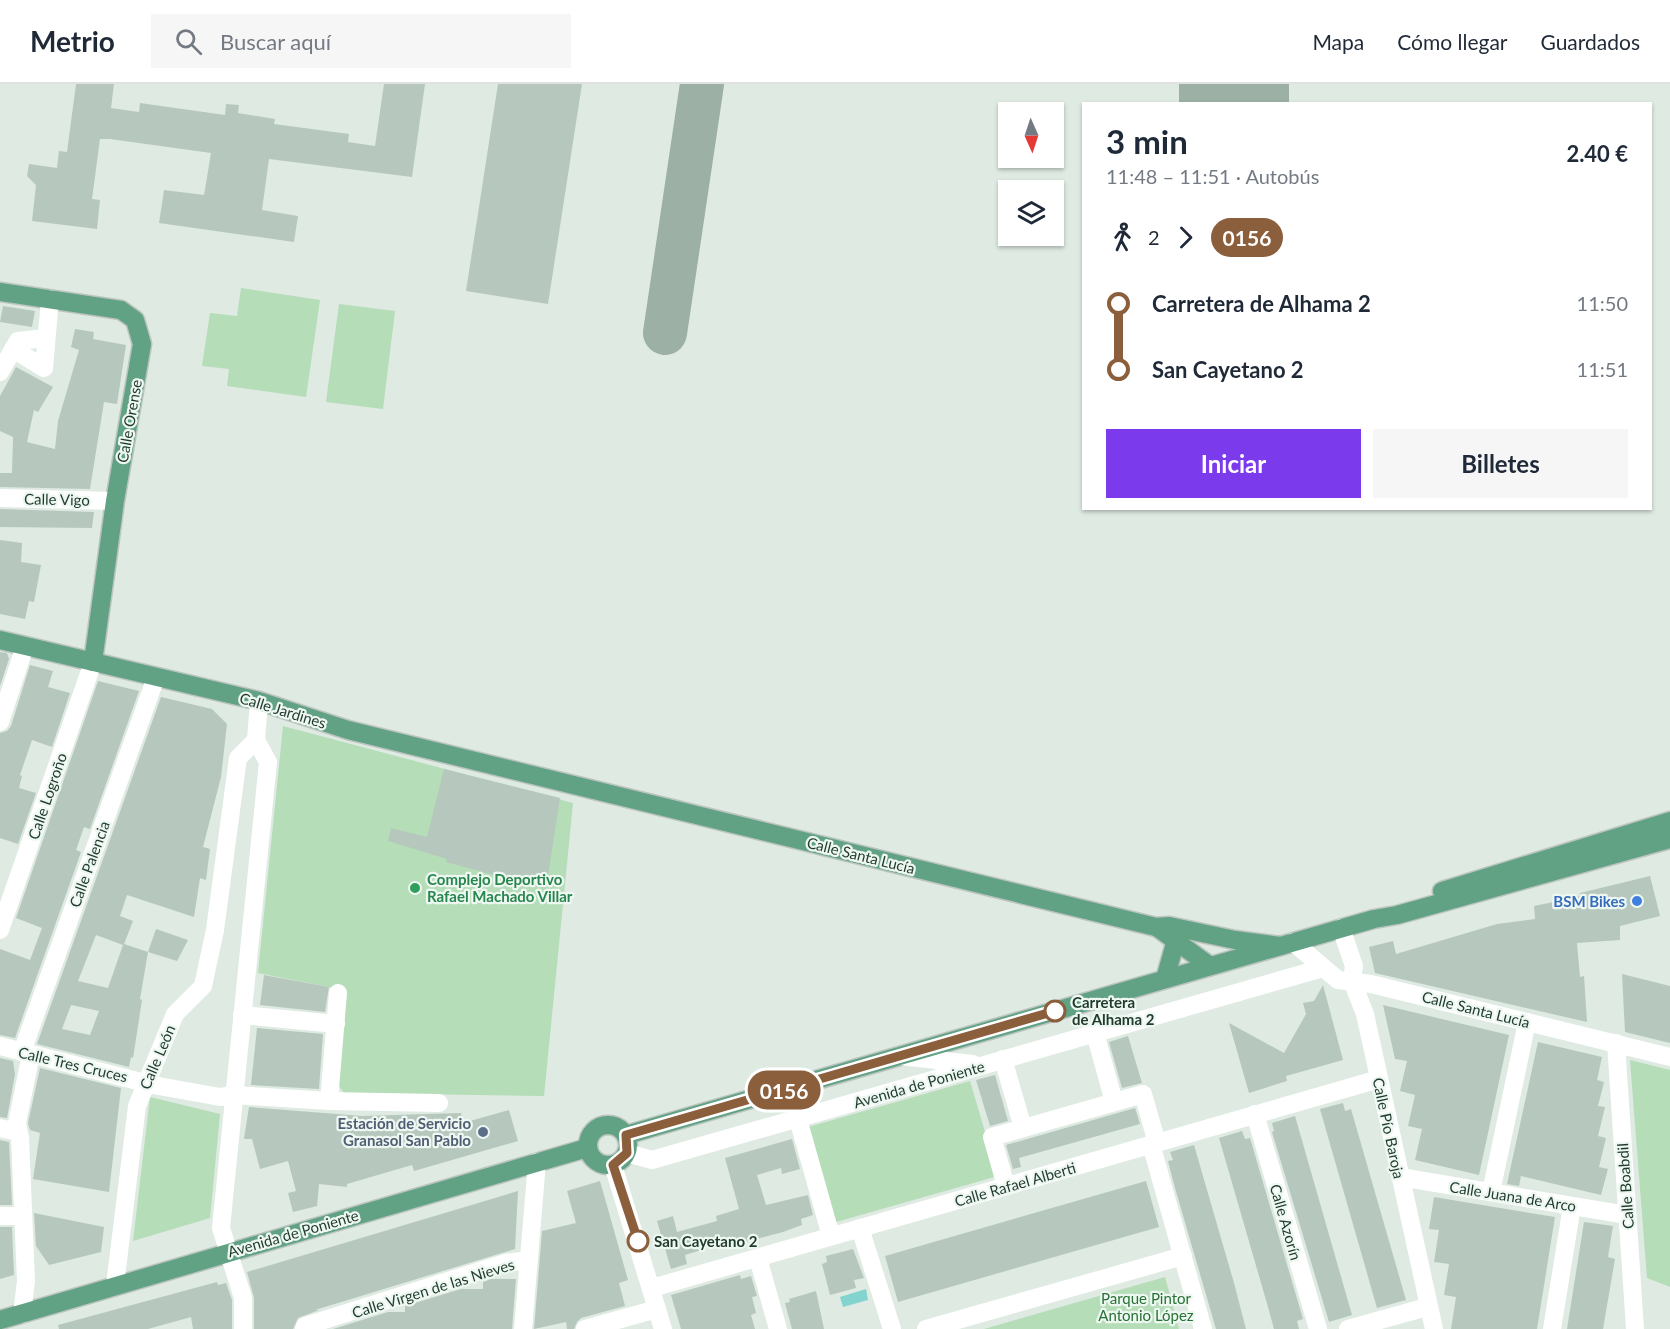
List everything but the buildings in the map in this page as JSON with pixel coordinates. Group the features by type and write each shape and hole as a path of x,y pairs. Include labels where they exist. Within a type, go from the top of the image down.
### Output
{"main road":[{"name":"Calle Orense","path":"0,292 121,310 135,320 142,344 115,501 93,662"},
{"name":"Calle Jardines","path":"0,640 259,701 348,730 565,783"},
{"name":"Calle Santa Lucía","path":"565,783 1156,927 1169,926 1236,940 1286,944"},
{"path":"1374,919 1396,907 1495,872 1670,821"},
{"path":"1650,826 1670,829"},
{"path":"622,1151 613,1125 599,1126 590,1135 587,1148 594,1160 606,1165 622,1151 900,1056 1341,928 1398,915 1670,839"},
{"name":"Calle Santa Lucía","path":"1156,927 1210,966"},
{"path":"1165,979 1176,940"},
{"name":"Avenida de Poniente","path":"0,1320 587,1148"}],"street":[{"path":"13,349 44,368 50,299"},
{"path":"0,372 18,341 45,338"},
{"name":"Calle Vigo","path":"0,498 115,501"},
{"path":"0,722 25,646"},
{"name":"Calle Logroño","path":"0,930 93,662"},
{"name":"Calle Palencia","path":"22,1314 26,1281 20,1138 9,1130 26,1053 156,677"},
{"path":"243,1329 243,1298 221,1228 268,762 256,740 259,701"},
{"name":"Calle León","path":"115,1285 137,1106 175,1014 203,986 215,930 238,758 256,740"},
{"name":"Calle Pío Baroja","path":"1341,928 1354,966 1352,981 1365,1014 1427,1306 1434,1329"},
{"name":"Calle Santa Lucía","path":"1286,944 1338,980 1352,981 1670,1057"},
{"name":"Avenida de Poniente","path":"622,1151 652,1160 1323,968"},
{"path":"329,1101 338,993"},
{"path":"242,1015 336,1024"},
{"path":"1491,1192 1527,1022"},
{"path":"1095,1033 1114,1102"},
{"name":"Calle Boabdil","path":"1616,1043 1635,1329"},
{"name":"Calle Tres Cruces","path":"0,1047 146,1081"},
{"path":"900,1056 981,1065"},
{"name":"Avenida de Poniente","path":"1003,1059 1023,1128"},
{"name":"Calle Rafael Alberti","path":"652,1288 1379,1079"},
{"path":"146,1081 220,1097 234,1095 329,1101 440,1103"},
{"path":"1006,1186 992,1137 1143,1094 1203,1329"},
{"name":"Calle Azorín","path":"1255,1114 1318,1329"},
{"path":"798,1119 831,1236"},
{"path":"622,1151 663,1329"},
{"path":"523,1329 537,1162"},
{"name":"Calle Juana de Arco","path":"1400,1178 1627,1215"},
{"path":"1552,1329 1572,1206"},
{"path":"0,1216 22,1216"},
{"path":"861,1228 892,1329"},
{"path":"926,1329 1183,1256"},
{"path":"758,1258 778,1329"},
{"name":"Calle Virgen de las Nieves","path":"303,1329 305,1326 505,1263 530,1260"},
{"name":"Calle Palencia","path":"26,1281 41,1308"},
{"path":"1348,1329 1427,1306"},
{"path":"585,1329 657,1308"}],"green space":[{"path":"241,288 320,300 306,397 227,386 229,369 202,366 210,313 237,316"},
{"path":"339,304 395,311 383,409 326,402"},
{"name":"Complejo Deportivo Rafael Machado Villar","path":"283,726 573,803 544,1096 344,1093 336,1082 344,990 258,973"},
{"path":"1630,1060 1670,1070 1670,1287 1647,1278"},
{"path":"970,1081 998,1176 836,1222 808,1127"},
{"path":"150,1097 220,1114 210,1218 133,1241"},
{"name":"Parque Pintor Antonio López","path":"1165,1277 1179,1329 984,1329"}],"water":[{"path":"866,1289 868,1300 843,1307 840,1297"}],"taxiway":[{"path":"665,333 702,84"}],"runway":[{"path":"1234,84 1234,102"}],"bus line":[{"name":"0156","path":"638,1241 613,1165 627,1153 626,1135 1055,1011"}],"place":[{"name":"Complejo Deportivo Rafael Machado Villar","path":"415,888"},
{"name":"BSM Bikes","path":"1637,901"},
{"name":"Carretera de Alhama 2","path":"1055,1011"},
{"name":"Estación de Servicio Granasol San Pablo","path":"483,1132"},
{"name":"San Cayetano 2","path":"638,1241"}]}
